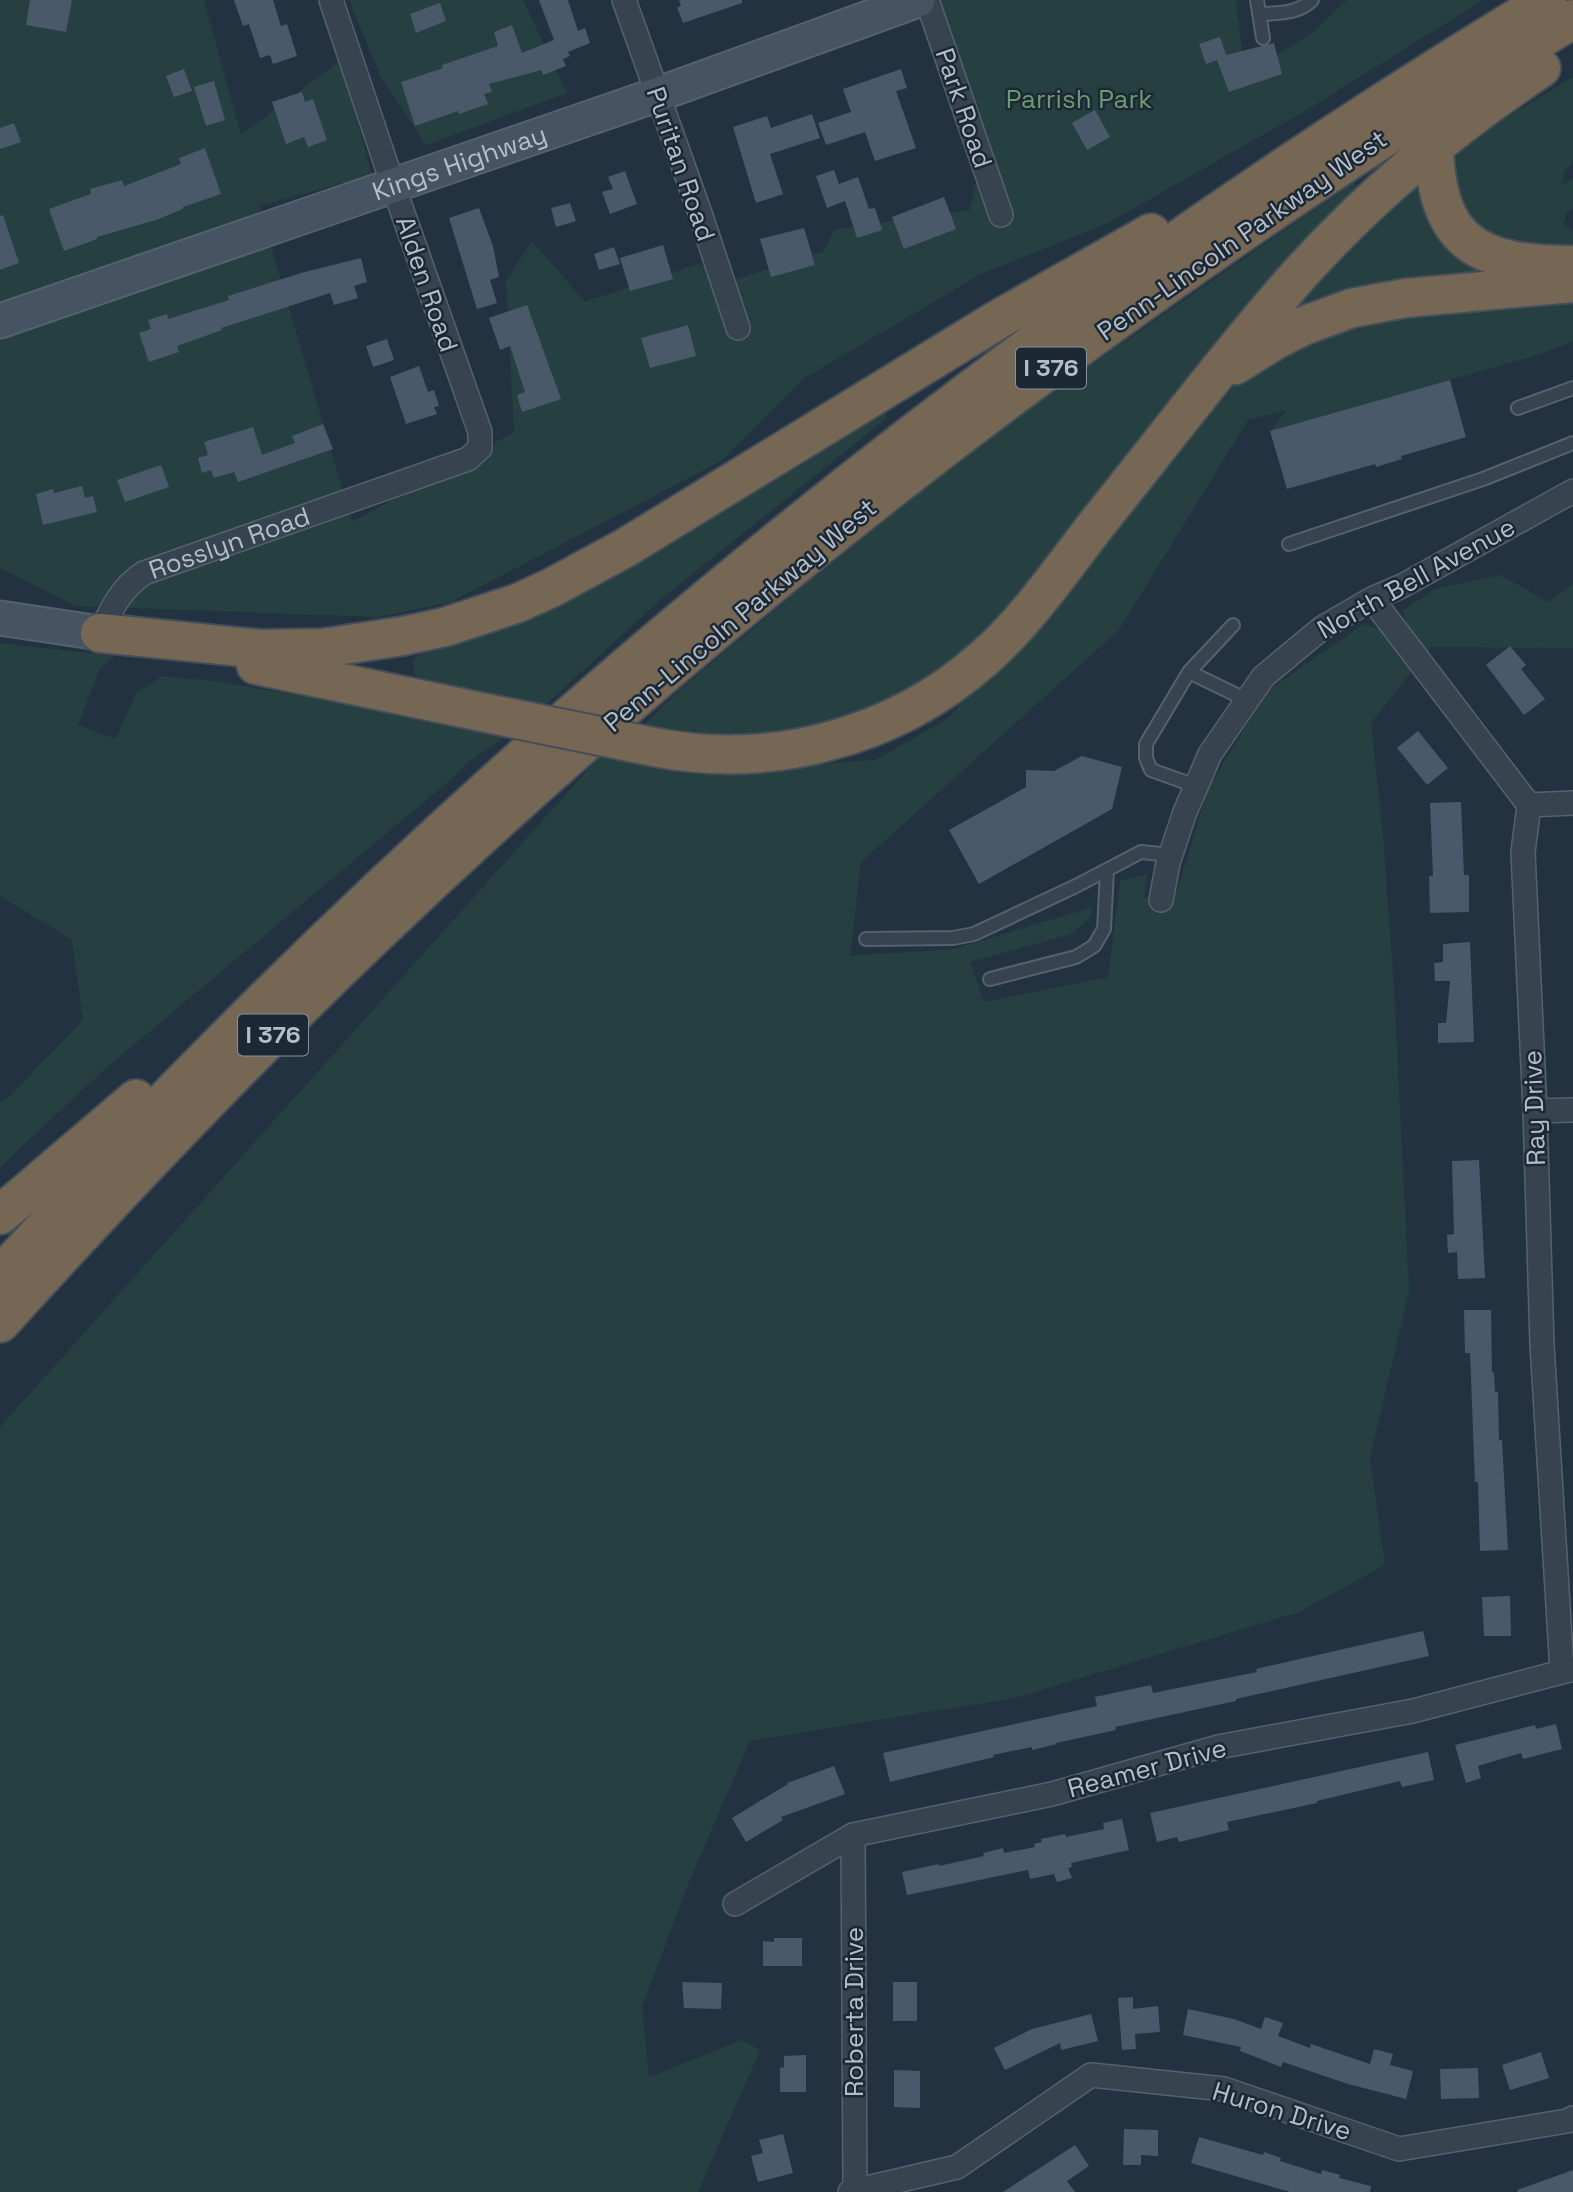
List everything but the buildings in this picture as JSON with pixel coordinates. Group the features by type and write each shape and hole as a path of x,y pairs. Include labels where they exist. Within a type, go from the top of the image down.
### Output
{"highway":[{"name":"Penn-Lincoln Parkway West","path":"0,1276 144,1121 352,916 567,720 676,625 852,483 1138,268 1378,105 1547,0"},
{"name":"Penn-Lincoln Parkway West","path":"0,1323 167,1143 363,947 488,830 695,648 922,466 1155,293 1394,130 1573,19"},
{"path":"100,633 678,752 734,755 788,750 818,745 880,724 936,695 985,658 1013,629 1306,266 1368,204 1434,145 1504,93 1573,47"},
{"path":"100,633 261,649 323,648 403,636 457,623 518,603 589,568 999,319 1378,105"},
{"path":"1434,145 1434,166 1440,198 1448,219 1460,236 1482,251 1497,256 1541,264 1573,265"},
{"path":"1210,382 1277,339 1352,308 1406,298 1573,284"},
{"path":"403,636 393,651 391,666 403,695"},
{"path":"0,1215 352,916"}],"street":[{"name":"Alden Road","path":"331,0 480,432 480,448"},
{"name":"Puritan Road","path":"624,0 738,328"},
{"name":"Kings Highway","path":"0,321 656,95 918,0"},
{"name":"Park Road","path":"927,0 1001,215"},
{"name":"Rosslyn Road","path":"100,633 122,591 144,573 468,459 480,448"},
{"name":"North Bell Avenue","path":"1161,900 1171,855 1185,812 1210,754 1263,677 1322,628 1573,491"},
{"path":"1372,599 1529,805 1573,803"},
{"path":"0,618 100,633"},
{"name":"Ray Drive","path":"1529,805 1523,852 1542,1345 1568,1670"},
{"path":"1535,1111 1573,1110"},
{"name":"Reamer Drive","path":"735,1905 853,1835 1052,1794 1217,1747 1413,1711 1568,1670"},
{"name":"Roberta Drive","path":"852,2191 853,1835"},
{"name":"Huron Drive","path":"852,2191 957,2167 1091,2074 1224,2088 1399,2149 1573,2118"}],"lane":[{"path":"1257,0 1264,38"},
{"path":"1259,14 1287,13 1309,4 1312,0"},
{"path":"1518,408 1573,388"},
{"path":"1289,544 1483,479 1573,443"},
{"path":"1196,786 1151,770 1146,758 1146,744 1189,671 1233,625"},
{"path":"1189,671 1247,700"},
{"path":"866,939 953,938 974,934 1141,852 1171,855"},
{"path":"990,979 1076,957 1094,946 1104,929 1107,870"}],"green space":[{"name":"Parrish Park","path":"0,0 204,0 241,135 341,60 372,175 259,206 352,522 514,432 506,281 532,241 585,302 698,264 733,280 823,252 835,229 970,210 986,136 937,0 1236,0 1245,75 1312,33 1347,0 1483,0 1305,111 1108,223 981,274 803,379 721,461 451,602 379,617 76,606 0,568"},
{"path":"349,0 523,0 567,93 426,145 381,77"},
{"path":"1573,77 1573,161 1564,172 1563,185 1573,178 1573,208 1567,212 1563,224 1573,231 1573,266 1465,227 1443,162 1477,127 1520,109"},
{"path":"1354,182 1362,192 990,632 895,701 818,729 695,743 641,728 683,687 999,429"},
{"path":"1415,183 1422,185 1485,261 1483,281 1277,321"},
{"path":"1573,290 1573,341 1544,353 1270,431 1287,410 1248,420 1119,630 861,862 850,956 955,949 1093,907 1091,917 1071,934 970,962 984,1002 1108,977 1120,881 1147,874 1144,898 1178,888 1208,789 1267,691 1364,624 1381,630 1406,624 1403,611 1435,589 1500,575 1549,602 1573,584 1573,648 1431,647 1371,723 1383,836 1394,988 1409,1291 1370,1458 1385,1565 1299,1612 1014,1698 750,1741 691,1877 642,2006 649,2077 742,2040 760,2050 698,2192 0,2192 0,1427 602,754 726,771 875,760 949,718 1149,485 1217,392 1330,327"},
{"path":"883,400 887,418 660,600 542,708 423,686 414,672 414,659 429,647"},
{"path":"0,643 115,656 100,668 78,725 116,739 136,693 162,676 214,681 415,715 508,735 466,764 106,1068 0,1167 0,1103 7,1099 83,1020 72,940 0,896"}]}
